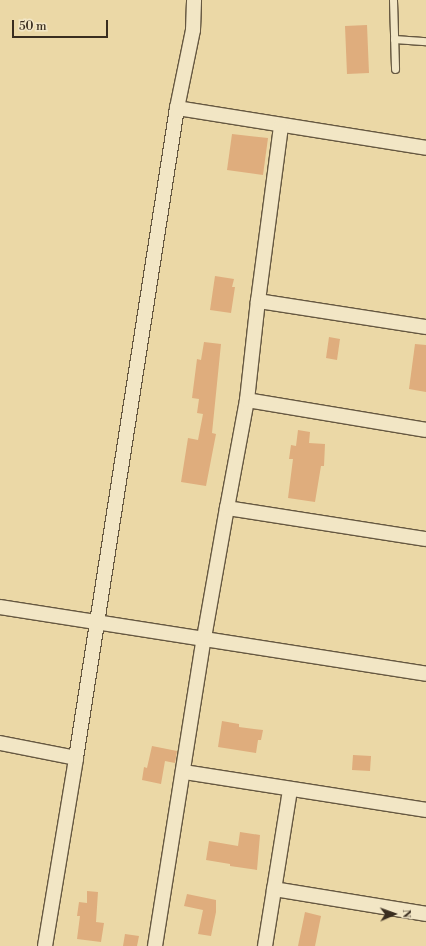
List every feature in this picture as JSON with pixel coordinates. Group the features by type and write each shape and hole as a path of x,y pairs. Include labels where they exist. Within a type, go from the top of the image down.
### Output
{"street":[{"path":"45,946 76,758 177,108 192,30 194,0"},
{"path":"177,108 281,126 426,148"},
{"path":"155,946 184,772 204,638 247,400 258,301 281,126"},
{"path":"258,301 426,327"},
{"path":"247,400 426,430"},
{"path":"227,508 426,539"},
{"path":"0,607 97,621 426,674"},
{"path":"0,743 76,758"},
{"path":"184,772 290,790 426,810"},
{"path":"265,946 290,790"},
{"path":"274,889 426,914"}],"lane":[{"path":"393,0 395,69"},
{"path":"394,39 426,41"}],"building":[{"path":"367,25 369,73 347,74 345,26"},
{"path":"232,134 268,138 263,175 227,170"},
{"path":"215,276 234,279 232,287 235,287 231,313 210,310"},
{"path":"329,337 340,339 337,360 326,358"},
{"path":"204,342 221,344 212,433 216,434 206,486 181,482 188,438 198,440 203,414 197,413 199,399 192,398 197,359 201,360"},
{"path":"415,344 426,345 426,392 409,389"},
{"path":"298,430 310,432 309,443 325,444 324,466 321,466 315,502 288,498 293,459 289,459 291,445 296,446"},
{"path":"222,721 239,724 239,727 263,730 261,740 258,740 256,753 218,747"},
{"path":"152,746 177,751 175,763 165,761 161,784 142,780 144,767 147,768"},
{"path":"353,755 371,756 370,771 352,770"},
{"path":"240,832 260,835 257,870 230,866 230,864 206,860 209,841 238,846"},
{"path":"87,891 98,892 96,922 104,923 101,942 77,939 80,916 77,916 79,902 87,903"},
{"path":"187,894 216,900 216,912 211,936 198,934 203,910 184,906"},
{"path":"305,912 321,916 315,946 298,946"},
{"path":"125,934 139,936 137,946 123,946"}]}
